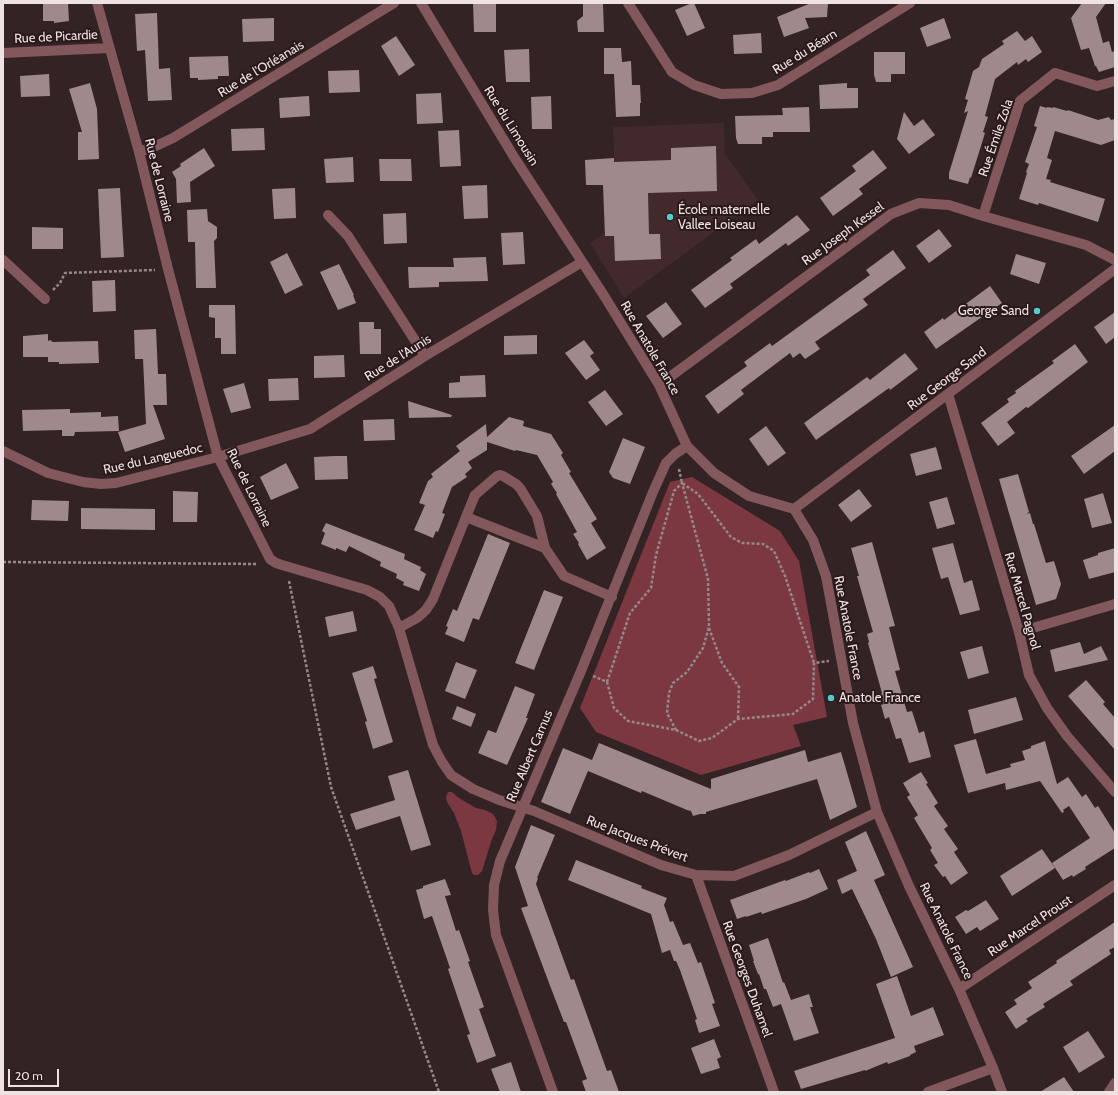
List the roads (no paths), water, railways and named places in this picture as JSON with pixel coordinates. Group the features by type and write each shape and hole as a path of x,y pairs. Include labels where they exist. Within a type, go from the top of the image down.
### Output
{"street":[{"name":"Rue de Lorraine","path":"98,3 109,48 139,152 168,269 218,457 270,559 276,563 367,590 380,597 389,606 398,628 433,745 442,762 451,775 473,789 522,807"},
{"name":"Rue de l'Orléanais","path":"139,152 173,138 394,3"},
{"name":"Rue du Limousin","path":"421,3 514,157 582,262"},
{"name":"Rue du Béarn","path":"628,3 672,72 694,85 721,94 752,93 778,85 910,3"},
{"name":"Rue de Picardie","path":"3,53 109,48"},
{"name":"Rue Émile Zola","path":"983,216 1020,101 1055,73 1097,86 1115,81"},
{"name":"Rue Joseph Kessel","path":"659,385 891,214 919,203 949,205 1086,245 1115,260"},
{"path":"328,215 348,236 425,356"},
{"path":"3,260 44,299"},
{"name":"Rue de l'Aunis","path":"218,457 310,429 425,356 582,262"},
{"name":"Rue Anatole France","path":"582,262 659,385 687,446 714,473 749,496 794,509 813,540 826,576 853,723 877,812 909,886 959,989 1002,1092"},
{"name":"Rue George Sand","path":"794,509 1115,269"},
{"name":"Rue Marcel Pagnol","path":"948,394 1019,632 1029,675 1047,708 1067,736 1115,792"},
{"name":"Rue Albert Camus","path":"553,1092 496,935 493,910 494,885 500,861 612,597 659,477 666,463 675,454 687,446"},
{"name":"Rue du Languedoc","path":"3,450 48,473 83,482 101,484 116,483 218,457"},
{"path":"398,628 417,618 426,610 433,599 475,495 500,475 520,488 537,516 545,548 564,576 612,597"},
{"path":"466,517 545,548"},
{"path":"1019,632 1115,604"},
{"name":"Rue Jacques Prévert","path":"522,807 661,865 696,875 734,876 789,854 877,812"},
{"name":"Rue Georges Duhamel","path":"696,875 774,1092"},
{"name":"Rue Marcel Proust","path":"959,989 1115,885"},
{"path":"928,1092 993,1068"},
{"path":"1109,1092 1115,1083"}],"place":[{"name":"École maternelle Vallee Loiseau","path":"670,217"},
{"name":"George Sand","path":"1037,311"},
{"name":"Anatole France","path":"831,698"}]}
